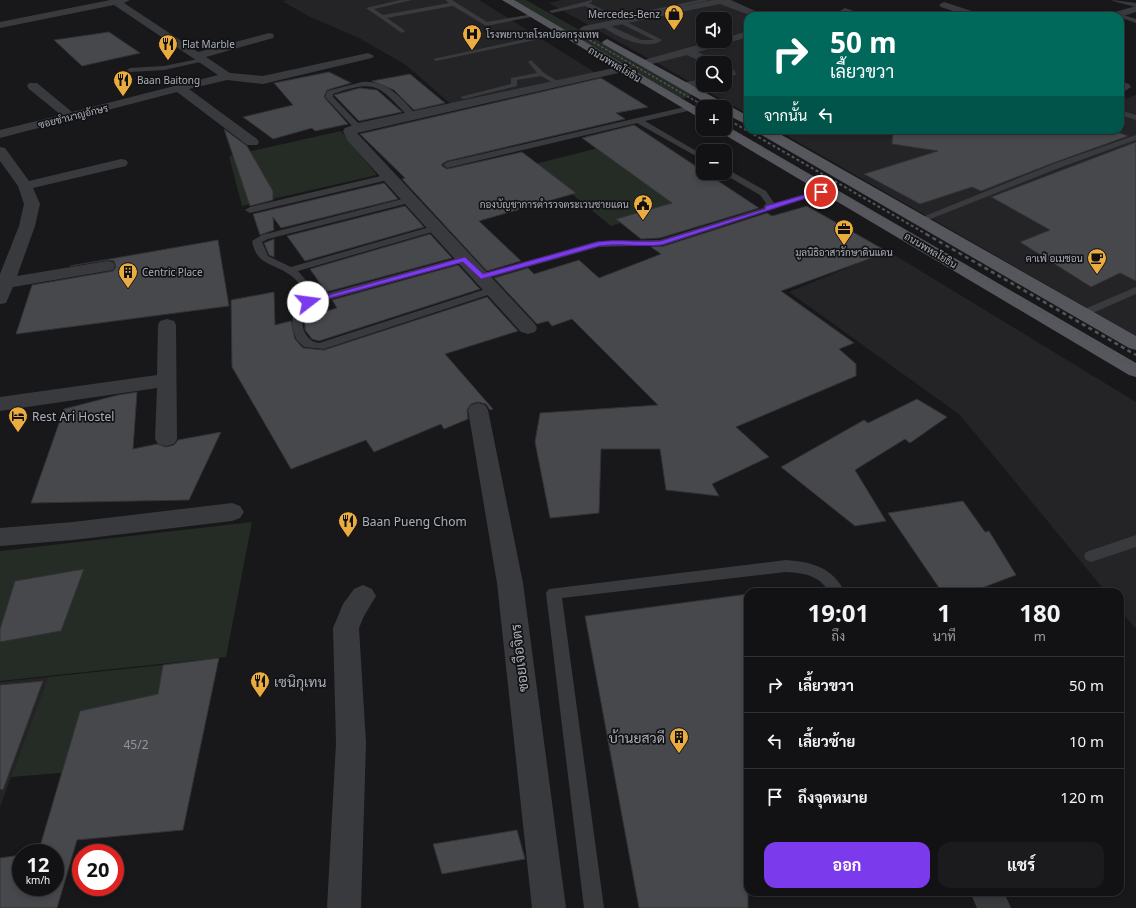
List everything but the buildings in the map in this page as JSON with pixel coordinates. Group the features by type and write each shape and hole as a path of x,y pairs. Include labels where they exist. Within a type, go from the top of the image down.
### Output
{"main road":[{"name":"ถนนพหลโยธิน","path":"507,0 696,112"},
{"name":"ถนนพหลโยธิน","path":"539,4 708,99"},
{"path":"562,33 584,29"},
{"path":"687,107 708,99"},
{"path":"732,113 744,119"},
{"path":"732,126 744,122"},
{"name":"ถนนพหลโยธิน","path":"732,132 1136,371"},
{"name":"ถนนพหลโยธิน","path":"770,134 1136,344"},
{"path":"1056,324 1084,313"}],"street":[{"path":"0,25 120,1 227,76 263,80 368,56"},
{"path":"584,29 620,20 724,1 751,12"},
{"path":"944,5 966,12"},
{"path":"1124,13 1136,9"},
{"path":"1124,17 1136,20"},
{"path":"732,39 744,35"},
{"path":"200,58 269,36"},
{"path":"644,64 699,48"},
{"path":"688,51 698,56"},
{"path":"528,328 352,137 350,131 358,127 624,69"},
{"name":"ซอยชำนาญอักษร","path":"0,134 227,76"},
{"path":"684,86 696,84"},
{"path":"33,86 70,116"},
{"path":"179,88 252,142"},
{"path":"0,151 25,186 32,204 27,226 19,244 3,291"},
{"path":"25,186 122,163"},
{"path":"0,247 19,244"},
{"path":"3,291 107,266"},
{"path":"166,439 167,325"},
{"path":"0,404 167,380"},
{"name":"ซอยเจือจิตร","path":"478,410 510,583 549,908"},
{"path":"0,537 73,531 232,512"},
{"path":"344,908 352,743 346,628 352,612 363,596"},
{"path":"989,896 994,908"}],"lane":[{"path":"402,30 369,8 409,0"},
{"path":"552,11 586,4 586,2 594,0"},
{"path":"620,20 706,0"},
{"path":"1115,0 1136,6"},
{"path":"381,17 451,2 486,24 533,16"},
{"path":"586,4 659,40 648,43 636,41 604,25"},
{"path":"436,59 562,33"},
{"path":"130,70 164,68 200,58"},
{"path":"531,62 542,74 557,84"},
{"path":"464,97 514,85 513,79 542,74"},
{"path":"358,127 329,97 330,93 341,89 375,84 382,87 413,116"},
{"path":"447,166 687,107"},
{"path":"1124,114 1136,118"},
{"path":"638,120 696,154"},
{"path":"920,220 1056,166 1136,137"},
{"path":"732,175 763,193 770,203 768,207"},
{"path":"250,210 389,177"},
{"path":"481,277 598,244 613,242 645,245 661,243 767,210 768,207 829,190"},
{"path":"410,200 264,237 257,241 258,252 266,260 291,270 310,291 308,302 298,315 297,325 302,339 308,345 320,347 493,290"},
{"path":"291,270 436,228"},
{"path":"308,302 465,259"},
{"path":"1084,313 1136,290"},
{"path":"1091,556 1136,541"},
{"path":"594,908 554,593 786,566 812,568 832,582 835,588"}],"shaded area":[{"name":"โรงพยาบาลโรคปอดกรุงเทพ","path":"479,0 596,73 453,106 406,65 359,38 308,16 282,1"},
{"path":"511,0 526,0 693,94 686,98 679,98"},
{"path":"562,0 725,0 754,12 744,12 744,112 732,105 732,100 723,100 709,92 732,92 732,56 696,56 696,85 549,3"},
{"path":"1136,95 1136,336 784,134 1124,134 1124,100"},
{"path":"341,131 377,175 242,206 229,156"},
{"path":"610,145 692,202 611,226 535,164"},
{"path":"888,251 1136,402 1136,629 1124,615 1124,588 1103,588 960,415 789,292"},
{"path":"252,522 226,657 0,681 0,551"},
{"path":"191,662 83,771 11,777 48,677"},
{"path":"48,677 11,777 0,807 0,682"}],"railway":[{"path":"510,0 686,103"},
{"path":"574,31 696,101"},
{"path":"684,102 696,109"},
{"path":"732,122 744,129"},
{"path":"732,130 911,235"},
{"path":"753,134 928,235"},
{"path":"909,234 1136,367"},
{"path":"926,234 1136,355"}],"place":[{"name":"Mercedes-Benz","path":"674,31"},
{"name":"โรงพยาบาลโรคปอดกรุงเทพ","path":"472,51"},
{"name":"Flat Marble","path":"168,61"},
{"name":"Baan Baitong","path":"123,97"},
{"name":"กองบัญชาการตำรวจตระเวนชายแดน","path":"643,221"},
{"name":"มูลนิธิอาสารักษาดินแดน","path":"844,246"},
{"name":"คาเฟ่ อเมซอน","path":"1097,275"},
{"name":"Centric Place","path":"128,289"},
{"name":"Rest Ari Hostel","path":"18,433"},
{"name":"Baan Pueng Chom","path":"348,538"},
{"name":"เซนิกุเทน","path":"260,698"},
{"name":"บ้านยสวดี","path":"679,754"}],"route":[{"path":"308,302 465,259 481,277 598,244 613,242 645,245 661,243 767,210 768,207 821,192"}]}
